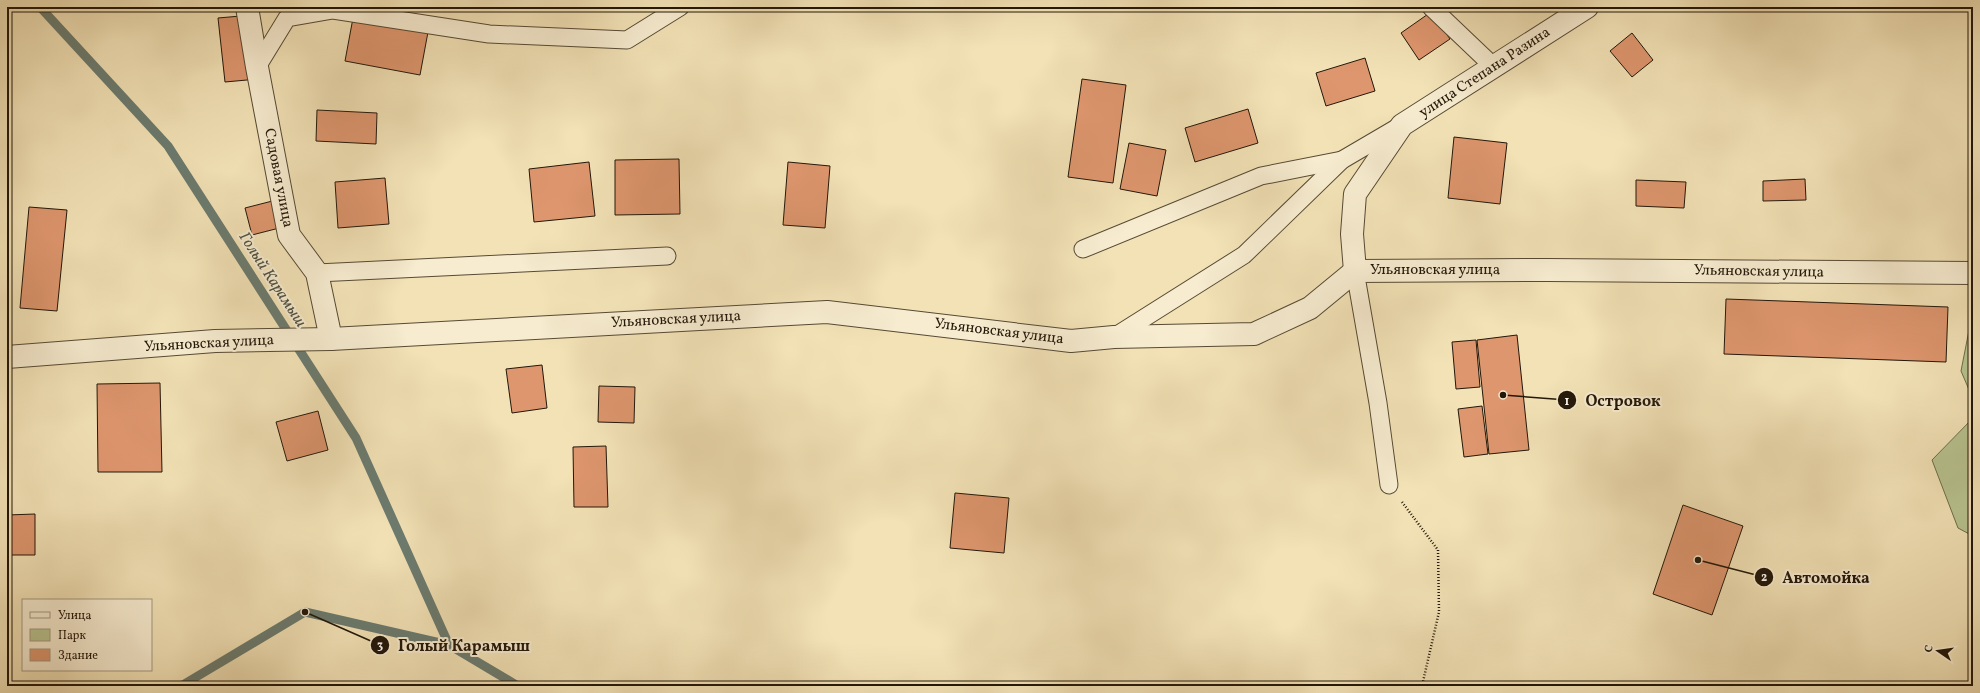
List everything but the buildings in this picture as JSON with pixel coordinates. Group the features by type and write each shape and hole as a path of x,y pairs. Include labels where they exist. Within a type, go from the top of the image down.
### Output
{"street":[{"name":"Садовая улица","path":"247,7 256,67 289,235 317,272 332,339"},
{"name":"улица Степана Разина","path":"1402,125 1588,7"},
{"path":"1355,271 1352,234 1355,194 1402,125"},
{"name":"Ульяновская улица","path":"7,357 215,341 332,339 827,312 1071,341 1114,337 1254,334 1310,308 1355,271 1548,270 1973,273"}],"lane":[{"path":"256,67 287,18 333,10 489,34 628,40 680,7"},
{"path":"1431,7 1494,67"},
{"path":"1114,337 1244,255 1342,160 1402,125"},
{"path":"1083,249 1261,176 1342,160"},
{"path":"317,272 667,256"},
{"path":"1355,271 1378,403 1389,485"}],"path":[{"path":"1389,485 1438,550 1439,612 1422,686"}],"green space":[{"path":"1973,310 1973,399 1961,371"},
{"path":"1973,418 1973,536 1958,528 1932,460"}],"waterway":[{"name":"Голый Карамыш","path":"40,7 168,146 356,438 449,645"},
{"name":"Голый Карамыш","path":"181,686 305,612 449,645 518,686"}],"place":[{"name":"Островок","path":"1503,395"},
{"name":"Автомойка","path":"1698,560"},
{"name":"Голый Карамыш","path":"305,612"}]}
